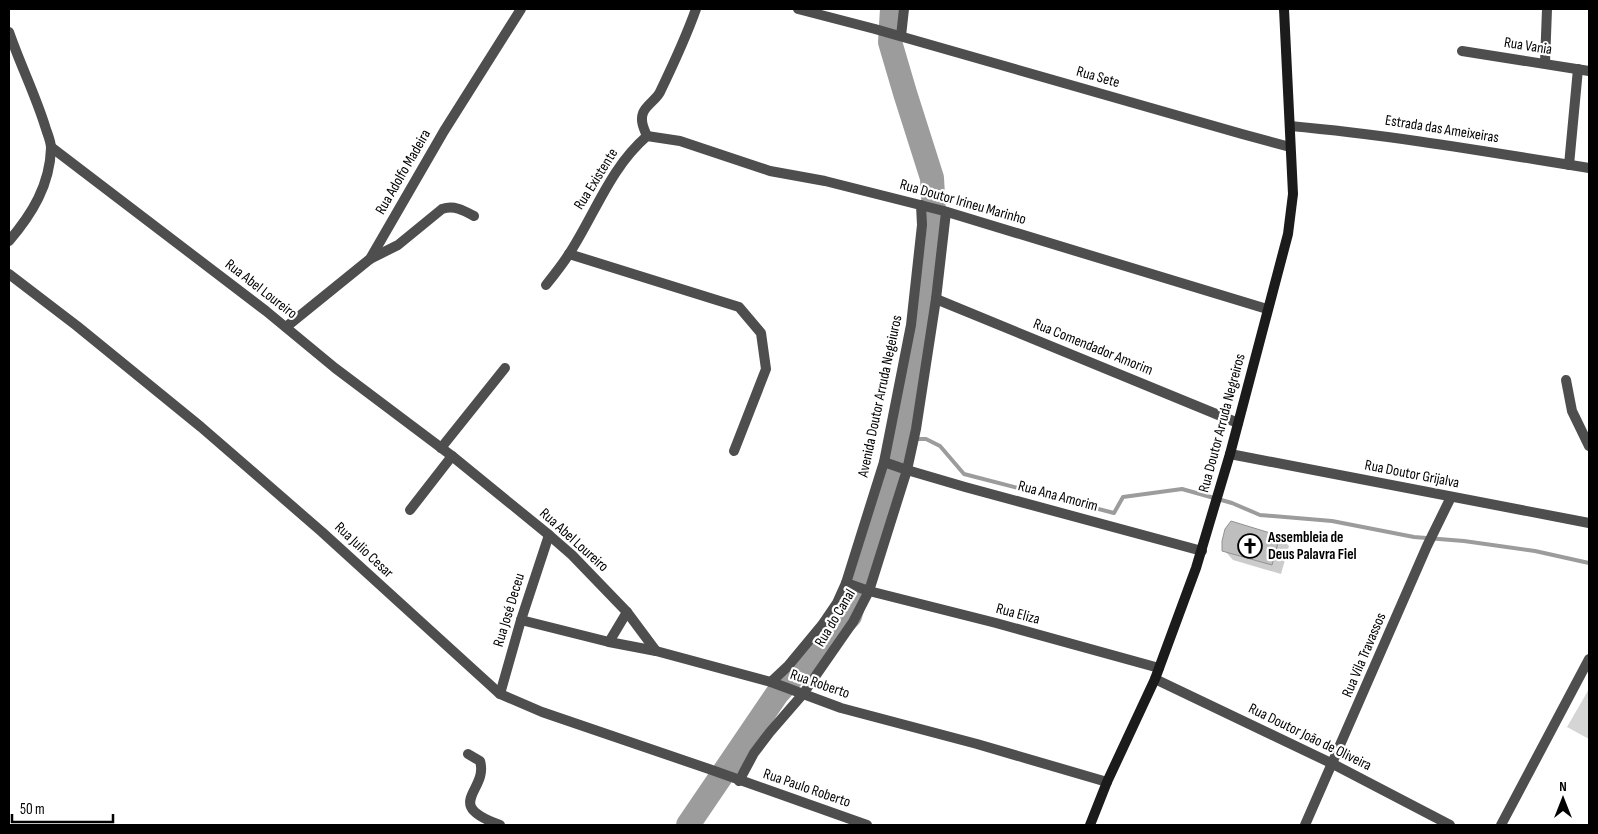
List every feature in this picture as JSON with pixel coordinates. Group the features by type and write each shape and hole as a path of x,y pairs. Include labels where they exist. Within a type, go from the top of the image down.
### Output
{"street":[{"name":"Rua Adolfo Madeira","path":"286,327 370,259 444,131 521,9"},
{"path":"647,136 642,118 644,111 655,100 677,58 696,9"},
{"name":"Rua Sete","path":"798,9 1290,146"},
{"path":"899,36 904,9"},
{"name":"Rua Doutor Arruda Negreiros","path":"1090,825 1107,782 1155,679 1202,551 1230,454 1291,217 1293,194 1284,9"},
{"path":"1545,63 1548,9"},
{"path":"9,32 19,63 38,104 51,146 45,184 31,212 9,241"},
{"name":"Rua Vania","path":"1462,51 1589,71"},
{"path":"9,68 19,63"},
{"path":"1569,165 1578,69"},
{"name":"Estrada das Ameixeiras","path":"1290,126 1426,141 1589,168"},
{"name":"Rua Doutor Irineu Marinho","path":"647,136 680,141 770,171 825,181 945,211 1267,310"},
{"name":"Rua Existente","path":"546,286 569,254 604,190 623,161 647,136"},
{"name":"Rua Abel Loureiro","path":"51,146 286,327 335,368 452,456 549,535 572,555 627,612 656,652"},
{"name":"Avenida Doutor Arruda Negeiuros","path":"775,684 822,625 848,583 885,462 911,325 922,225 922,205"},
{"path":"370,259 398,245 442,209 456,207 474,216"},
{"path":"936,299 945,211"},
{"path":"569,254 739,306 761,332 766,369 734,451"},
{"name":"Rua Julio Cesar","path":"9,274 77,326 208,434 322,532 500,694 542,712 737,780"},
{"name":"Rua Comendador Amorim","path":"936,299 1238,423"},
{"name":"Rua do Canal","path":"737,780 754,752 801,694 853,622 867,590 907,470 916,429 936,299"},
{"path":"441,448 505,368"},
{"path":"1566,380 1572,411 1589,446"},
{"name":"Rua Doutor Grijalva","path":"1230,454 1589,523"},
{"path":"410,510 452,456"},
{"name":"Rua Ana Amorim","path":"885,462 907,470 1202,551"},
{"name":"Rua Vila Travassos","path":"1305,825 1451,497"},
{"name":"Rua José Deceu","path":"500,694 521,620 549,535"},
{"name":"Rua Eliza","path":"848,583 867,590 1159,668"},
{"path":"609,642 627,612"},
{"name":"Rua Roberto","path":"521,620 656,652 775,684 841,708 986,746 1107,782"},
{"path":"1501,825 1589,659"},
{"name":"Rua Doutor João de Oliveira","path":"1155,679 1333,764 1450,825"},
{"path":"468,754 480,761 481,767 471,796 471,806 475,814 500,825"},
{"name":"Rua Paulo Roberto","path":"737,780 867,825"}],"shaded area":[{"path":"1589,689 1589,739 1567,727"}],"building":[{"name":"Assembleia de Deus Palavra Fiel","path":"1231,521 1280,536 1272,565 1222,551 1225,529"}],"waterway":[{"path":"688,825 777,694 850,616 891,480 902,432 935,230 932,178 890,42 892,9"},
{"path":"901,439 926,439 940,446 964,474 1114,513 1123,497 1182,489 1232,503 1260,515 1332,521 1414,537 1464,541 1535,551 1589,563"}],"place":[{"name":"Assembleia de Deus Palavra Fiel","path":"1250,546"}]}
